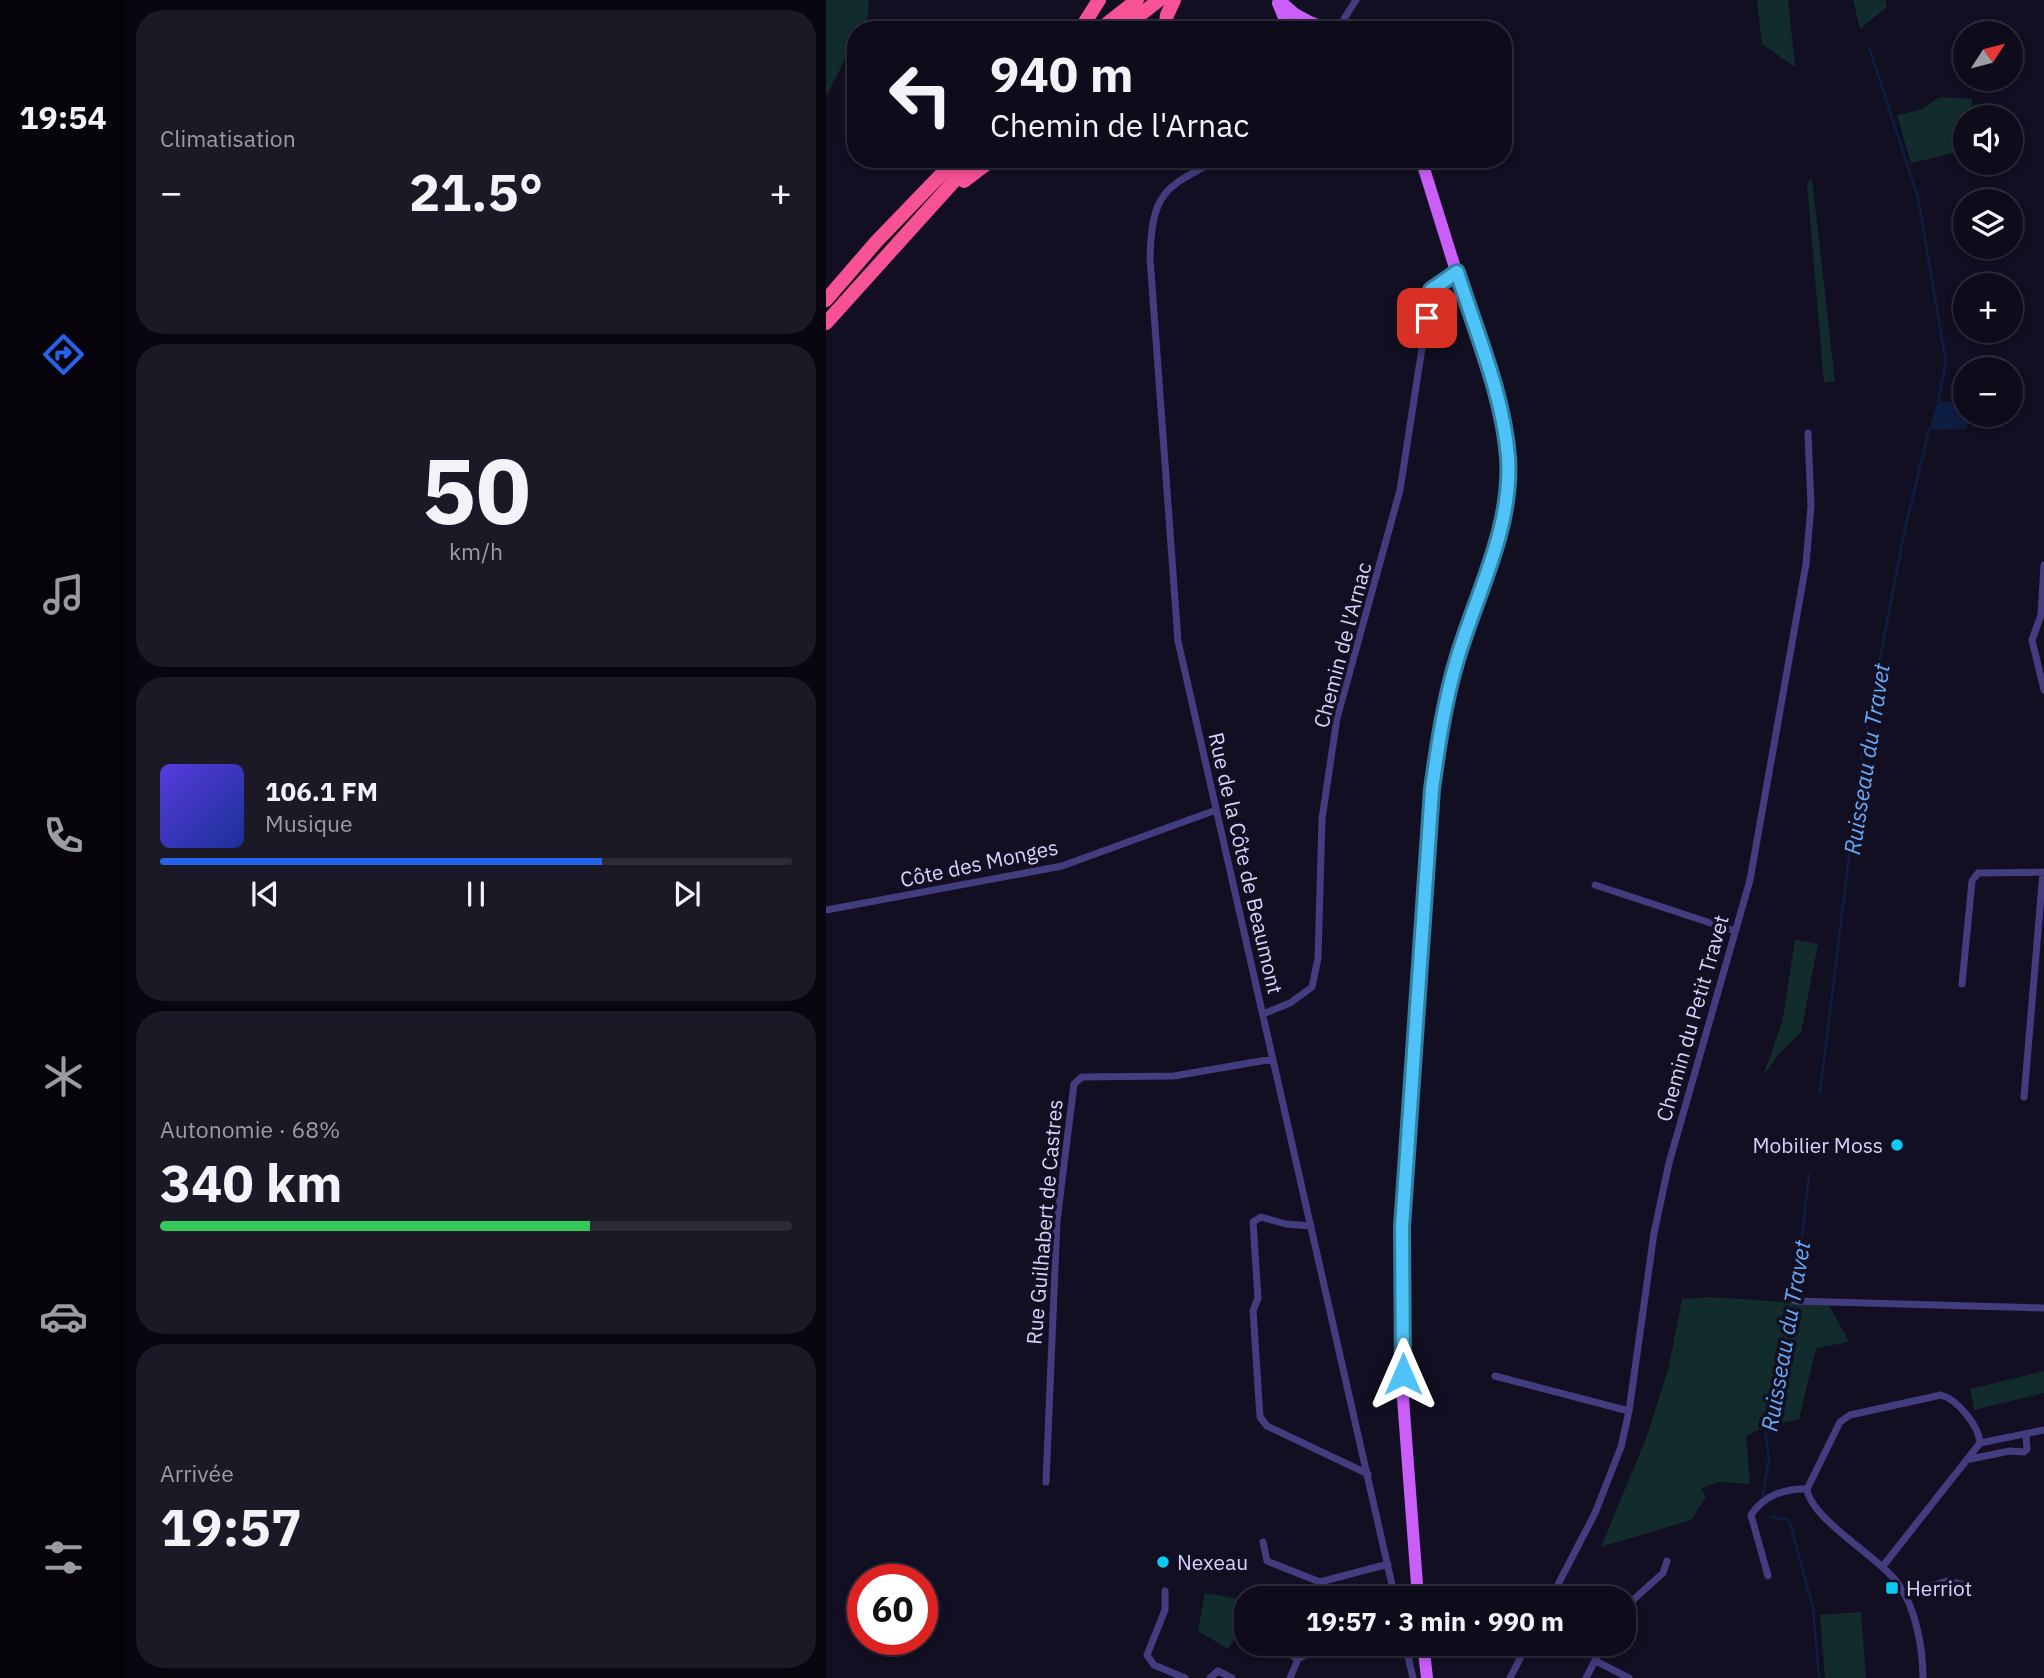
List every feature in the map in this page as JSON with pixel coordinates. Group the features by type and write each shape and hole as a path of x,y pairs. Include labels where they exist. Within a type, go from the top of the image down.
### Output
{"highway":[{"path":"1086,21 1099,0"},
{"path":"1110,21 1137,0"},
{"path":"1132,21 1159,0"},
{"path":"1166,21 1174,0"},
{"path":"826,300 876,242 947,168"},
{"path":"826,323 966,168"},
{"path":"908,231 982,168"}],"main road":[{"path":"1278,0 1295,14 1311,21"},
{"path":"1278,0 1286,21"},
{"path":"1417,1586 1403,1398 1402,1227 1432,789 1440,730 1456,663 1495,546 1506,501 1508,458 1501,415 1424,168"},
{"path":"1424,1656 1427,1678"}],"street":[{"path":"1341,21 1356,0"},
{"path":"1331,21 1345,13"},
{"name":"Rue de la Côte de Beaumont","path":"1202,168 1186,176 1166,192 1156,206 1151,223 1150,258 1178,641 1393,1586"},
{"name":"Chemin de l'Arnac","path":"1263,1014 1290,1003 1312,987 1318,958 1322,819 1337,718 1400,490 1431,290 1457,272"},
{"name":"Chemin du Petit Travet","path":"1557,1586 1595,1513 1621,1447 1629,1411 1654,1233 1668,1163 1750,880 1806,564 1811,506 1808,433"},
{"path":"2044,565 2041,615 2032,640 2044,690"},
{"name":"Côte des Monges","path":"826,910 1062,866 1216,810"},
{"path":"1962,984 1972,881 1979,873 2044,872 2024,1097"},
{"path":"1595,885 1735,931"},
{"name":"Rue Guilhabert de Castres","path":"1046,1482 1057,1221 1074,1084 1082,1077 1174,1076 1273,1059"},
{"path":"1311,1226 1286,1224 1261,1217 1253,1222 1258,1298 1253,1311 1260,1417 1267,1426 1368,1474"},
{"path":"1795,1301 2044,1308"},
{"path":"1495,1376 1629,1411"},
{"path":"1923,1678 1921,1650 1904,1594 1883,1566 1832,1525 1810,1500 1807,1489 1840,1422 1850,1415 1941,1395 1953,1401 1976,1428 1980,1443"},
{"path":"1883,1566 1980,1443 2026,1436 2044,1430"},
{"path":"1969,1459 2010,1451 2024,1452 2027,1449 2026,1436"},
{"path":"1768,1576 1751,1516 1760,1504 1784,1490 1807,1489"},
{"path":"1264,1542 1267,1561 1320,1582 1388,1564"},
{"path":"1636,1598 1663,1573 1667,1562"},
{"path":"1904,1594 1947,1581 1965,1585"},
{"path":"1165,1591 1165,1610 1147,1656 1154,1665 1185,1678"},
{"path":"1292,1656 1298,1660"},
{"path":"1290,1678 1298,1660 1303,1656"},
{"path":"1408,1656 1413,1678"},
{"path":"1510,1678 1521,1656"},
{"path":"1586,1678 1598,1656"},
{"path":"1596,1661 1629,1678"},
{"path":"1210,1678 1218,1671 1232,1678"}],"green space":[{"path":"826,0 869,0 866,21 847,21 847,56 826,96"},
{"path":"1757,0 1788,0 1795,67 1762,44"},
{"path":"1853,0 1885,0 1887,7 1860,29"},
{"path":"1940,97 1972,99 1971,105 1953,105 1953,153 1911,163 1897,115 1920,110"},
{"path":"1812,179 1835,381 1824,383 1807,183"},
{"path":"1795,940 1818,944 1801,1032 1779,1054 1763,1076 1782,1023"},
{"path":"1711,1297 1829,1305 1849,1342 1816,1348 1799,1419 1765,1427 1746,1436 1750,1484 1719,1482 1701,1488 1706,1497 1691,1520 1601,1547 1647,1436 1669,1366 1682,1299"},
{"path":"2044,1371 2044,1393 1974,1410 1970,1389"},
{"path":"1205,1593 1234,1598 1234,1640 1228,1649 1198,1631"},
{"path":"1861,1612 1866,1678 1825,1678 1820,1615"}],"water":[{"path":"1938,401 1953,402 1953,427 1966,427 1966,429 1929,430"}],"waterway":[{"path":"1869,47 1918,198 1946,362 1938,401"},
{"name":"Ruisseau du Travet","path":"1820,1092 1861,759 1904,533 1929,430"},
{"name":"Ruisseau du Travet","path":"1762,1498 1769,1460 1765,1427 1792,1324 1809,1175"},
{"name":"Ruisseau du Travet","path":"1772,1517 1789,1520 1813,1607 1819,1678"}],"place":[{"name":"Mobilier Moss","path":"1897,1145"},
{"name":"Nexeau","path":"1163,1562"},
{"name":"Herriot","path":"1892,1588"}],"route":[{"path":"1403,1374 1402,1227 1432,789 1440,730 1456,663 1495,546 1506,501 1508,458 1501,415 1457,272 1431,290 1427,318"}]}
